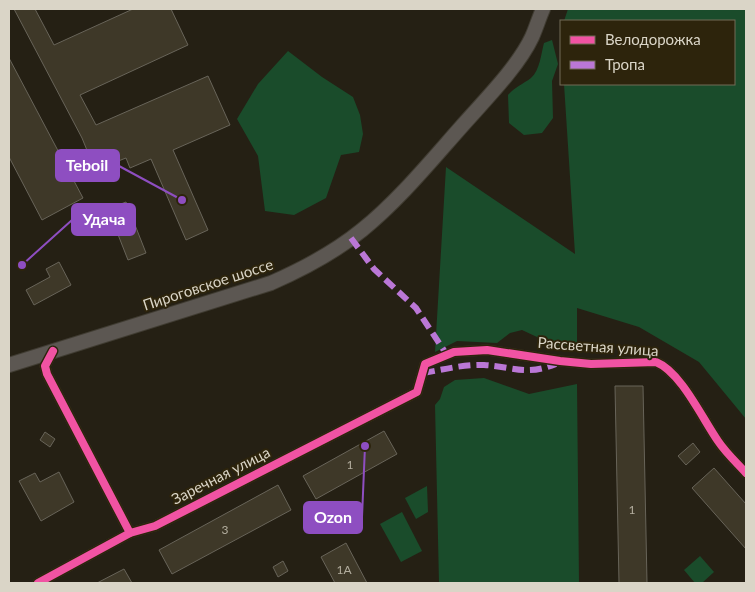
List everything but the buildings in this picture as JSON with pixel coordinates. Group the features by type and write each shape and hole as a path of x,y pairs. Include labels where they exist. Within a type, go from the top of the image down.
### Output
{"main road":[{"name":"Пироговское шоссе","path":"9,365 271,283 295,272 339,246 362,230 385,210 510,71 532,38 543,9"}],"street":[{"path":"53,350 45,366 47,374 130,533"},
{"name":"Рассветная улица","path":"417,392 425,364 454,352 487,350 591,364 656,362 665,366 677,378 719,443 746,473"},
{"path":"26,359 34,362 47,374"},
{"name":"Заречная улица","path":"38,583 130,533 155,526 417,392"}],"green space":[{"path":"568,9 746,9 746,419 699,362 639,327 577,308 577,344 570,346 548,345 522,330 510,333 497,343 457,341 435,352 446,167 575,254 564,85 735,85 735,20 564,20"},
{"path":"552,40 558,64 552,81 553,118 542,133 524,135 509,123 508,95 534,75 544,43"},
{"path":"288,51 322,77 353,97 360,115 363,134 359,152 341,155 326,198 294,215 265,211 258,156 237,119 258,84"},
{"path":"484,378 529,394 577,384 579,583 439,583 435,405 440,399 444,387 455,380"},
{"path":"427,486 428,512 416,519 405,498"},
{"path":"402,512 422,551 401,562 380,524"},
{"path":"700,556 714,572 702,583 695,583 684,570"}],"marked path":[{"path":"351,238 374,269 416,308 447,355"},
{"path":"423,373 469,365 536,370 556,364"}],"cycle path":[{"path":"38,583 130,533 155,526 417,392 425,364 454,352 487,350 591,364 656,362 674,375 721,445 746,473"},
{"path":"53,351 45,366 47,374 130,533"}],"place":[{"name":"Teboil","path":"182,200"},
{"name":"Удача","path":"22,265"},
{"name":"Ozon","path":"365,446"}]}
